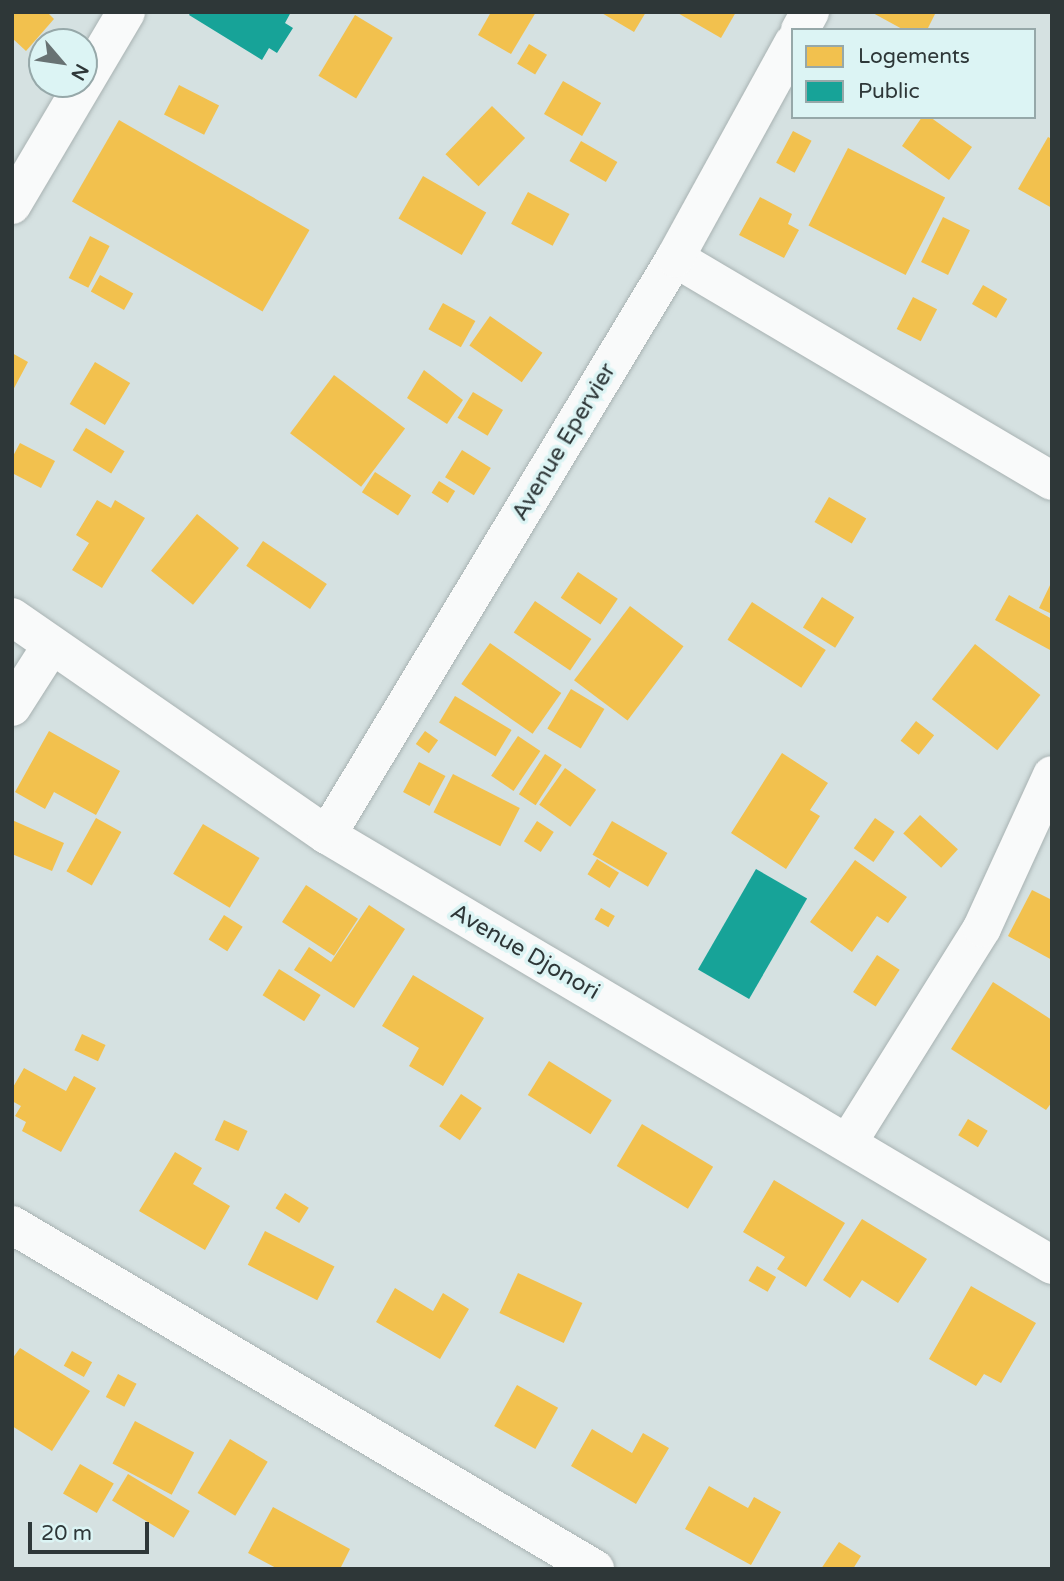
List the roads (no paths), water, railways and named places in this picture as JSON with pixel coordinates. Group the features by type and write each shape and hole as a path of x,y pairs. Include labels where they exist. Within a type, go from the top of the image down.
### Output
{"street":[{"path":"12,205 126,12"},
{"path":"801,28 810,12"},
{"name":"Avenue Epervier","path":"327,835 675,258 791,47"},
{"path":"675,258 1052,481"},
{"name":"Avenue Djonori","path":"12,617 327,835 849,1142 1052,1265"},
{"path":"12,707 51,646"},
{"path":"849,1142 982,928 1052,775"},
{"path":"12,1225 595,1569"}]}
